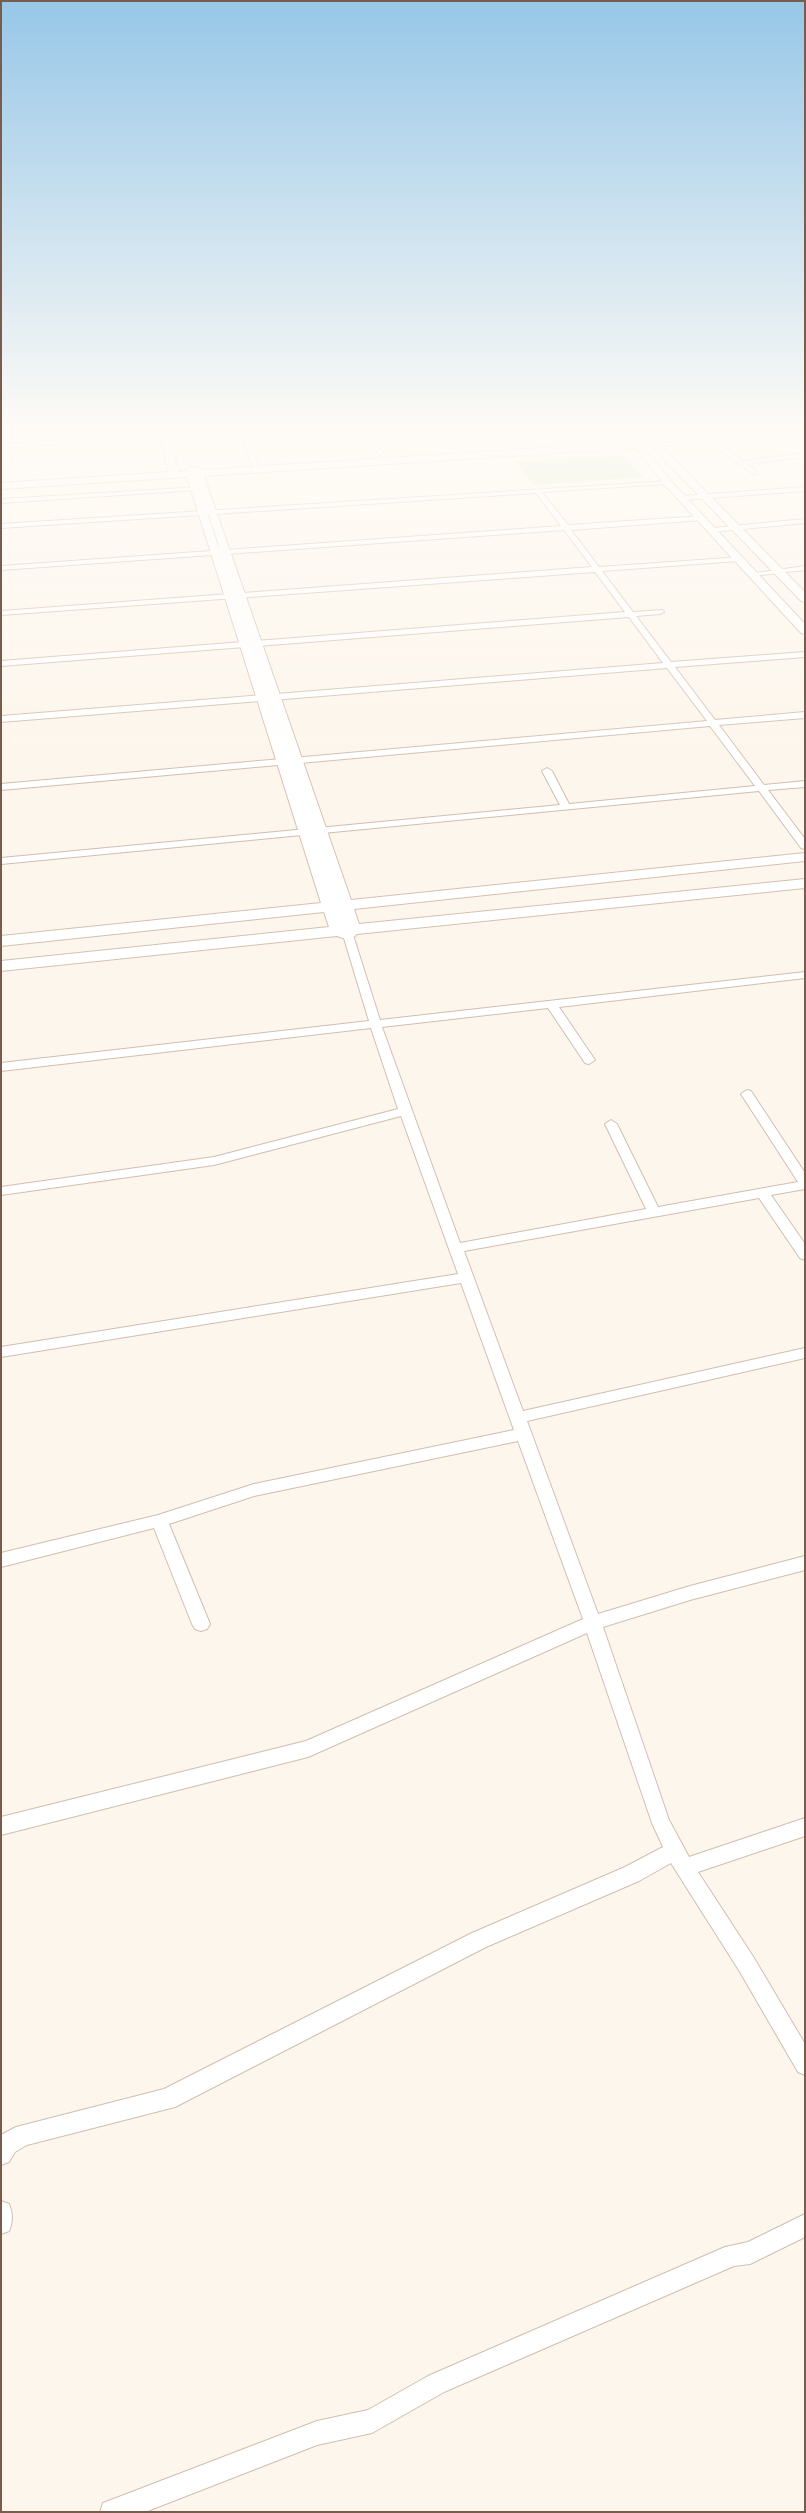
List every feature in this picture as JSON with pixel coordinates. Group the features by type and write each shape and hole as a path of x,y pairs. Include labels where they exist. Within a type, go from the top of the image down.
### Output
{"street":[{"path":"218,544 288,760 304,831 338,904"},
{"path":"1,568 328,544"},
{"path":"578,544 805,846"},
{"path":"725,544 805,631"},
{"path":"752,544 805,599"},
{"path":"1,613 738,559"},
{"path":"752,574 805,568"},
{"path":"1,664 660,612"},
{"path":"1,720 805,654"},
{"path":"1,787 805,715"},
{"path":"288,760 319,830 338,904 406,1111 592,1623 661,1823 679,1859 747,1965 805,2065"},
{"path":"547,771 566,807"},
{"path":"1,861 805,784"},
{"path":"1,941 338,904 805,857"},
{"path":"1,966 347,932 805,883"},
{"path":"1,1067 805,975"},
{"path":"551,1003 588,1060"},
{"path":"456,1248 763,1194 805,1184 747,1094"},
{"path":"1,1190 162,1170 214,1161 406,1111"},
{"path":"611,1124 654,1212"},
{"path":"763,1194 805,1255"},
{"path":"1,1352 467,1277"},
{"path":"516,1418 805,1353"},
{"path":"1,1560 158,1521 254,1490 524,1434"},
{"path":"158,1521 166,1533 201,1624"},
{"path":"1,1826 308,1750 592,1623 690,1593 805,1563"},
{"path":"1,2154 7,2144 24,2136 167,2099 479,1940 632,1874 679,1859 805,1827"},
{"path":"1,2212 1,2222"},
{"path":"112,2512 317,2433 372,2421 436,2384 733,2255 750,2253 805,2225"}]}
